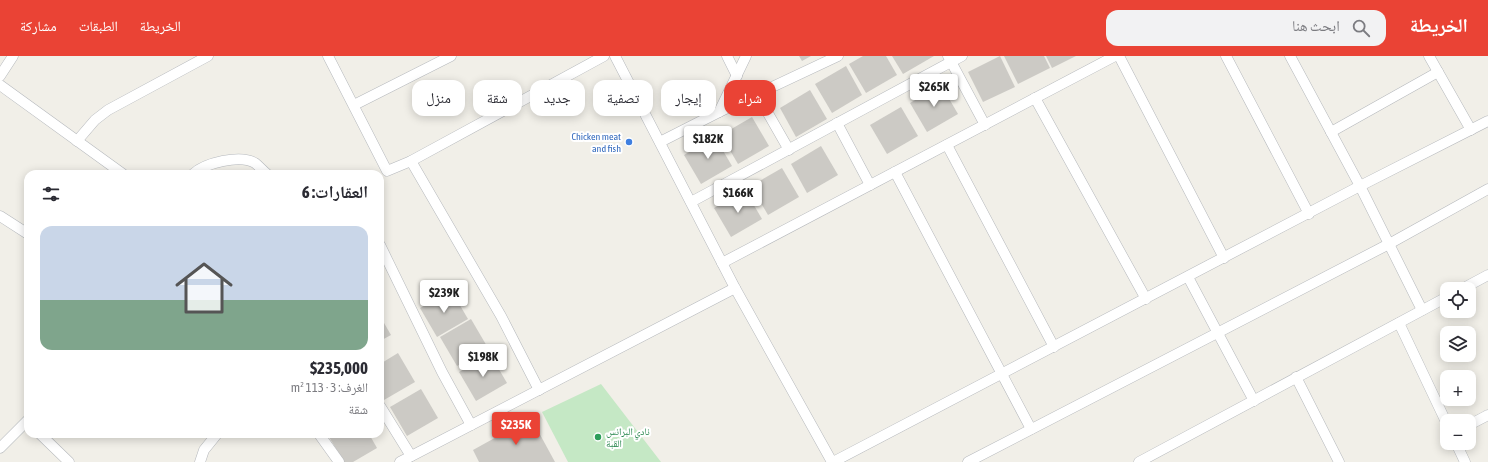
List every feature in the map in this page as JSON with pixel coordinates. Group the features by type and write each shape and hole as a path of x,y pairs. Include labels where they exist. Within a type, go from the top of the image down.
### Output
{"street":[{"path":"0,76 13,56"},
{"path":"77,141 95,120 108,110 208,56"},
{"path":"328,56 354,105 382,170"},
{"path":"354,105 451,56"},
{"path":"384,173 411,161 604,56"},
{"path":"615,56 735,288 833,462 1360,186 1488,121"},
{"path":"726,56 737,76"},
{"path":"719,112 746,56"},
{"path":"776,85 838,56"},
{"path":"691,202 837,124 949,59 962,56"},
{"path":"722,263 1115,56"},
{"path":"1119,56 1224,258"},
{"path":"1226,56 1309,214"},
{"path":"1290,56 1360,186 1422,310"},
{"path":"1429,56 1471,130"},
{"path":"949,59 985,124"},
{"path":"1331,132 1438,72"},
{"path":"1,89 117,170"},
{"path":"1035,98 1146,299"},
{"path":"660,142 724,110"},
{"path":"769,116 788,150"},
{"path":"837,124 870,184"},
{"path":"947,145 1054,347"},
{"path":"197,170 216,162 241,159 254,163 262,170"},
{"path":"411,161 501,316 539,390"},
{"path":"895,172 1031,430"},
{"path":"968,462 1389,244 1488,189"},
{"path":"0,216 24,231"},
{"path":"384,253 442,372 471,425"},
{"path":"1475,282 1488,275"},
{"path":"1188,277 1254,401"},
{"path":"400,462 735,288"},
{"path":"1139,462 1440,301"},
{"path":"1399,323 1442,414"},
{"path":"1296,377 1339,462"},
{"path":"384,412 411,456"},
{"path":"1476,421 1488,415"},
{"path":"0,448 24,425"},
{"path":"44,438 69,462"},
{"path":"200,462 204,450 214,438"},
{"path":"322,438 339,462"},
{"path":"1459,450 1465,462"}],"green space":[{"name":"نادي البرانس القبة","path":"601,384 661,462 568,462 542,412"}],"building":[{"path":"799,56 811,56 802,61"},
{"path":"863,56 886,56 897,75 866,93 849,64"},
{"path":"892,56 934,56 903,74"},
{"path":"1000,56 1015,87 983,102 968,72"},
{"path":"1004,56 1044,56 1050,68 1018,84"},
{"path":"1046,56 1076,56 1052,68"},
{"path":"846,66 862,95 832,113 815,84"},
{"path":"941,85 958,114 927,132 910,103"},
{"path":"810,90 827,119 796,137 780,108"},
{"path":"901,107 918,136 887,154 870,125"},
{"path":"752,117 769,146 738,164 721,135"},
{"path":"715,137 732,166 701,184 684,155"},
{"path":"821,146 838,175 807,193 791,164"},
{"path":"782,168 799,197 768,215 751,186"},
{"path":"745,190 762,219 731,237 714,208"},
{"path":"451,290 468,319 437,337 420,308"},
{"path":"471,319 488,348 457,366 440,337"},
{"path":"384,323 391,335 384,339"},
{"path":"398,353 415,382 384,400 384,362"},
{"path":"490,354 507,383 476,401 459,372"},
{"path":"421,389 438,418 407,436 390,407"},
{"path":"531,418 555,462 479,462 473,450"},
{"path":"330,438 371,438 377,448 353,462 344,462"}],"place":[{"name":"Chicken meat and fish","path":"629,142"},
{"name":"نادي البرانس القبة","path":"598,437"}]}
